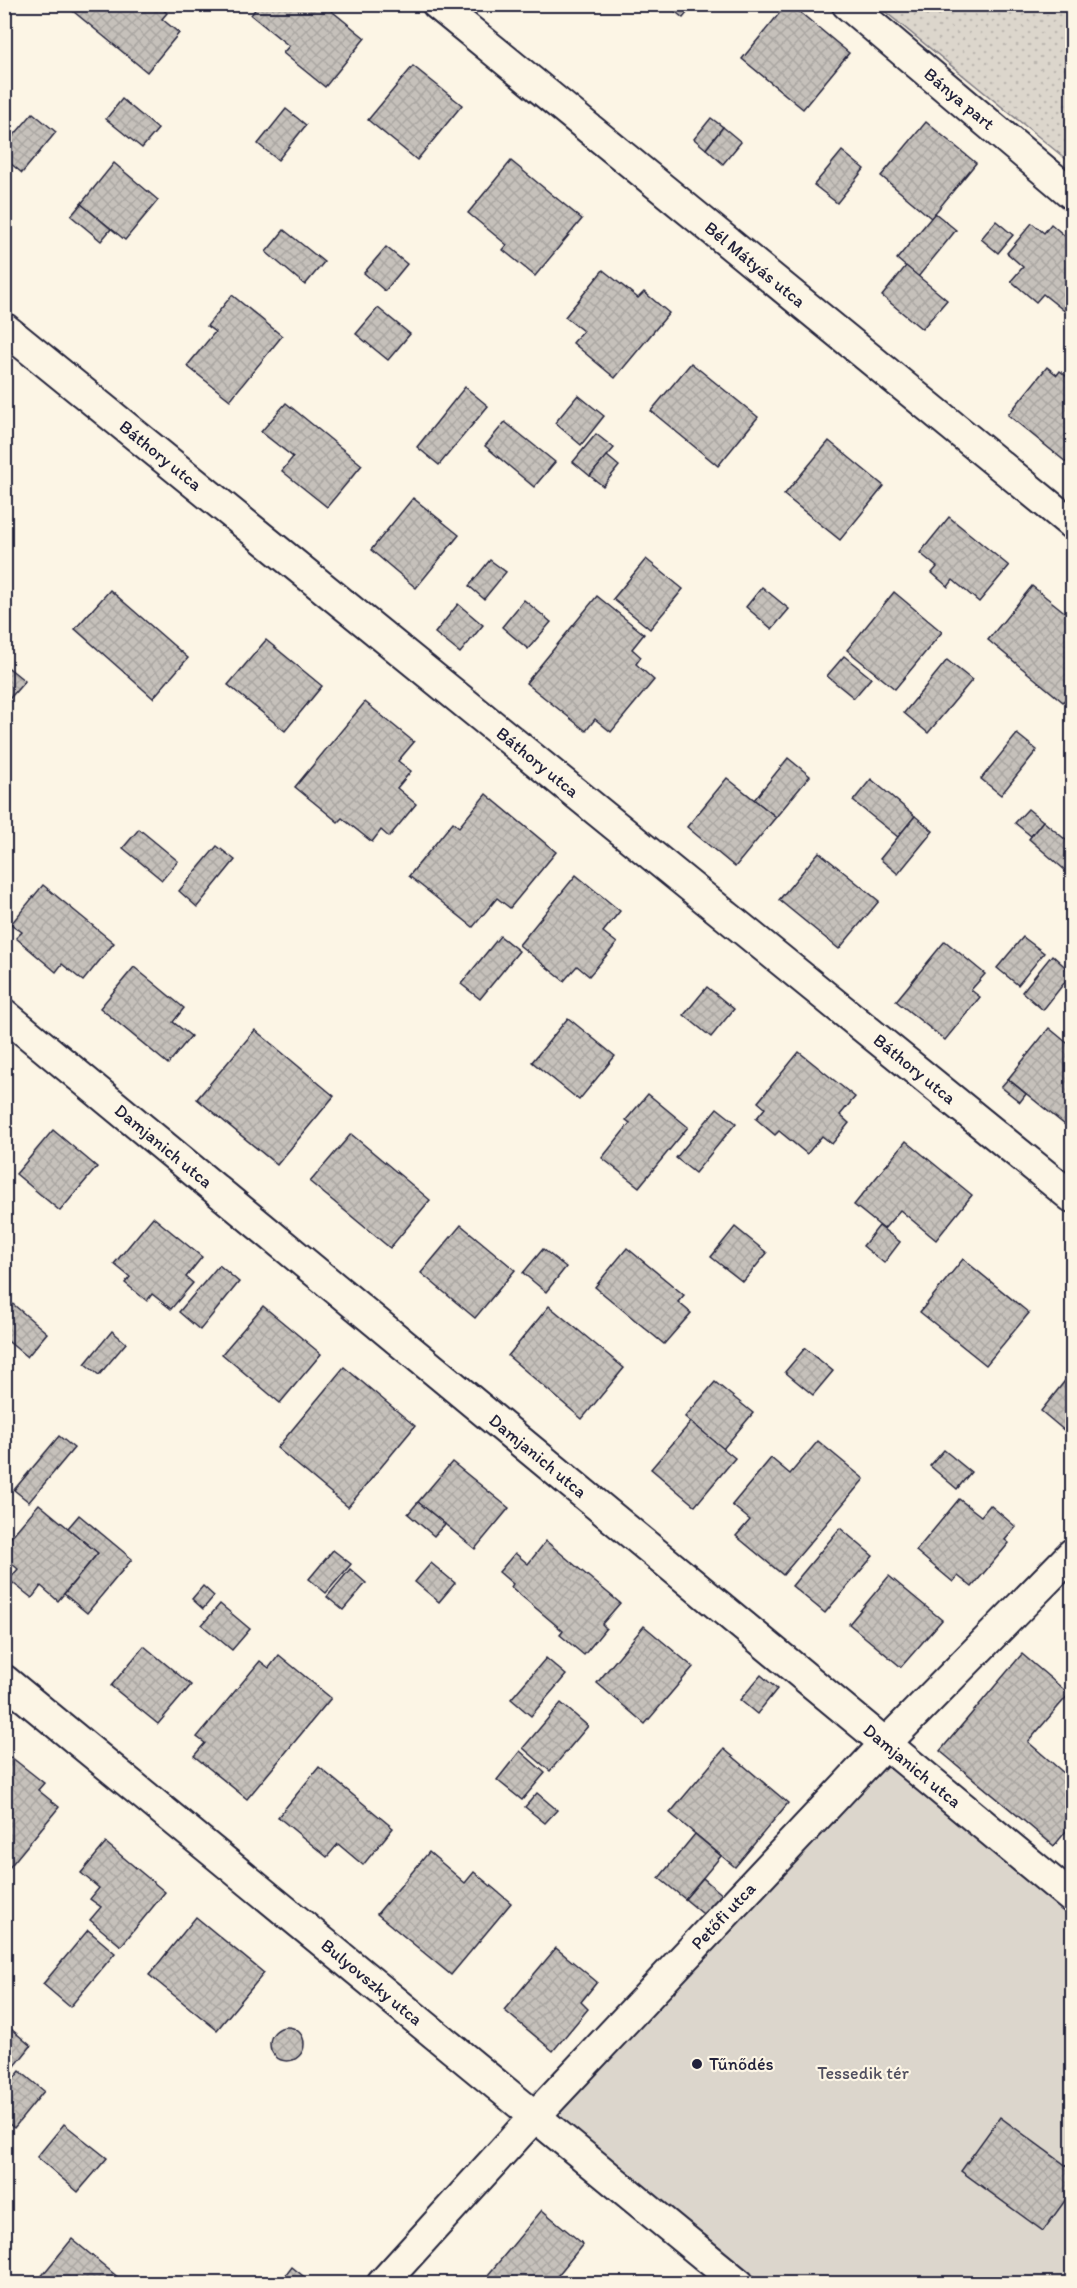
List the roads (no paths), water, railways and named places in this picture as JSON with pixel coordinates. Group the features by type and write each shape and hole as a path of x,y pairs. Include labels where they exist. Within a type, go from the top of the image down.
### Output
{"street":[{"name":"Bél Mátyás utca","path":"437,4 1072,524"},
{"name":"Bánya part","path":"847,4 1072,194"},
{"name":"Báthory utca","path":"4,328 1072,1197"},
{"name":"Damjanich utca","path":"4,1014 1072,1898"},
{"name":"Petőfi utca","path":"382,2283 535,2116 885,1744 1072,1554"},
{"name":"Bulyovszky utca","path":"4,1680 739,2283"}],"place":[{"name":"Tűnődés","path":"697,2064"}],"park label":[{"name":"Tessedik tér","path":"863,2073"}]}
